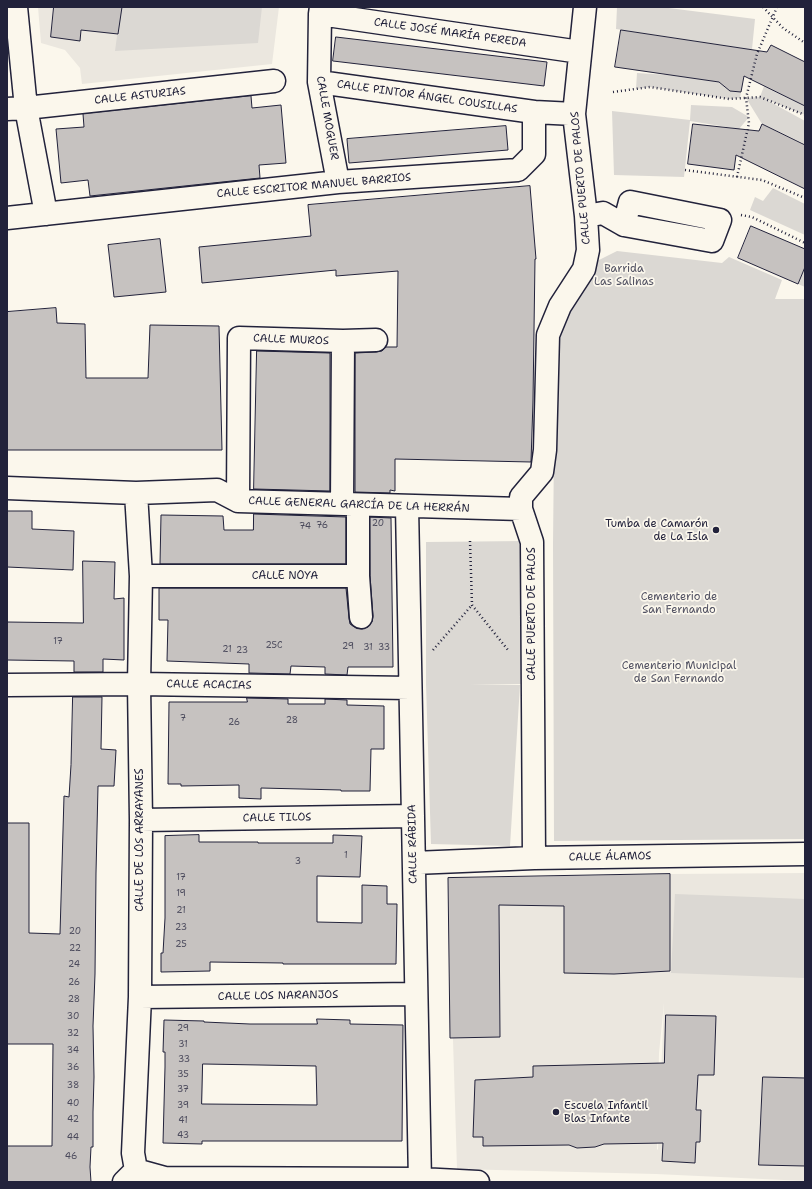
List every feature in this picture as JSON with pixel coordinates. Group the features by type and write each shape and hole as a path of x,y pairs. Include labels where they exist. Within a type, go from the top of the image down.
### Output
{"street":[{"path":"16,7 17,109 46,214"},
{"name":"CALLE PUERTO DE PALOS","path":"534,858 532,542 521,509 522,497 542,472 545,450 548,335 560,306 584,268 588,250 586,216 574,114 585,7"},
{"name":"CALLE JOSÉ MARÍA PEREDA","path":"321,11 580,52"},
{"name":"CALLE MOGUER","path":"321,11 319,82 338,182"},
{"name":"CALLE ASTURIAS","path":"17,109 274,81"},
{"name":"CALLE PINTOR ÁNGEL COUSILLAS","path":"319,82 534,112"},
{"path":"534,112 574,114"},
{"name":"CALLE ESCRITOR MANUEL BARRIOS","path":"7,218 338,182 518,170 534,154 534,112"},
{"path":"586,216 603,213 624,225 712,241 720,220"},
{"name":"CALLE MUROS","path":"238,501 239,338 343,341 350,504"},
{"path":"343,341 376,340"},
{"name":"CALLE GENERAL GARCÍA DE LA HERRÁN","path":"7,488 136,493 217,490 238,501 521,509"},
{"name":"CALLE DE LOS ARRAYANES","path":"130,1176 133,1153 140,997 141,820 139,684 141,576 136,493"},
{"path":"350,504 361,617"},
{"name":"CALLE RÁBIDA","path":"407,506 420,1181"},
{"name":"CALLE NOYA","path":"141,576 358,576"},
{"name":"CALLE ACACIAS","path":"7,685 139,684 410,688"},
{"name":"CALLE TILOS","path":"141,820 413,816"},
{"name":"CALLE ÁLAMOS","path":"414,862 534,858 805,854"},
{"name":"CALLE LOS NARANJOS","path":"140,997 416,994"},
{"path":"130,1176 165,1178 478,1182"}],"path":[{"path":"763,7 783,28 805,43"},
{"path":"737,177 749,122 746,98 757,54 776,7"},
{"path":"613,92 650,87 729,99 760,97 805,115"},
{"path":"685,170 762,180 805,198"},
{"path":"720,220 738,215 752,217 805,243"},
{"path":"470,541 472,604 508,650"},
{"path":"432,652 472,604"}],"shaded area":[{"path":"38,7 279,7 272,64 82,84 80,68 65,50 41,43"},
{"path":"805,873 805,1181 656,1174 457,1169 448,878 670,877 670,874","holes":["664,1003 657,1150 659,1053"]}],"green space":[{"path":"121,7 262,7 258,43 115,51"},
{"path":"617,7 661,7 755,19 752,49 616,29"},
{"path":"637,73 669,75 719,82 730,91 741,92 740,98 729,99 650,87 636,89"},
{"path":"764,86 805,106 805,115 765,99 805,121 805,144 762,124 746,98 760,97"},
{"path":"691,105 732,107 749,117 739,129 690,121 684,177 614,175 612,111 690,120"},
{"path":"773,188 805,204 805,235 750,210 755,197 763,201"},
{"name":"Cementerio de San Fernando","path":"617,251 722,263 729,257 782,280 775,299 805,299 805,839 554,841 553,544 556,338 597,261"},
{"path":"805,267 805,287 798,284"},
{"path":"525,541 525,684 470,684 520,685 510,846 431,844 426,684 426,542"},
{"path":"675,894 805,899 805,978 671,973"}],"building":[{"path":"54,7 122,7 118,34 81,30 80,41 51,37"},
{"path":"621,30 767,52 771,45 805,62 805,106 744,76 741,92 730,91 719,82 615,67"},
{"path":"336,37 547,62 544,86 333,61"},
{"path":"251,96 252,108 281,105 286,163 259,165 260,178 90,196 88,180 61,183 56,129 84,127 83,114"},
{"path":"693,124 759,131 762,124 805,145 805,189 736,155 734,170 688,164"},
{"path":"506,126 508,150 349,163 347,139"},
{"path":"530,186 536,259 531,462 395,459 395,491 390,490 390,493 355,492 355,353 376,352 382,351 386,347 397,347 398,271 336,276 336,270 202,283 199,247 311,236 308,205"},
{"path":"751,226 805,249 805,267 798,284 738,258"},
{"path":"160,239 166,292 114,297 108,245"},
{"path":"56,308 57,323 85,324 86,378 148,378 150,325 219,326 222,450 7,450 7,312"},
{"path":"257,351 330,353 330,491 254,489"},
{"path":"7,511 32,511 32,529 74,531 73,570 7,567"},
{"path":"254,514 346,517 346,564 160,564 161,515 223,516 224,530 253,530"},
{"path":"370,517 391,518 393,667 348,667 347,675 325,674 325,667 291,666 290,674 249,673 249,664 167,661 168,620 159,620 159,588 346,588 350,624 356,628 362,629 368,627 372,622 373,616 370,576"},
{"path":"83,561 115,562 114,599 124,598 124,660 103,659 103,672 74,672 74,661 7,660 7,622 83,623"},
{"path":"73,697 102,697 101,749 116,750 114,786 98,786 93,1026 93,1147 91,1147 91,1182 7,1182 7,1146 52,1146 53,1044 7,1044 7,823 29,823 29,933 60,934 64,796 69,797"},
{"path":"247,698 288,699 288,704 325,704 325,699 347,700 347,705 384,706 384,749 371,749 370,791 261,788 261,799 239,798 239,785 181,786 181,784 168,784 169,702 247,702"},
{"path":"199,835 199,842 258,843 333,843 333,835 362,836 360,877 317,876 317,922 362,923 362,885 387,886 387,904 397,904 396,964 283,964 210,962 210,971 161,972 161,953 163,953 165,918 165,836"},
{"path":"670,874 670,971 614,974 564,973 564,906 499,905 500,1037 450,1038 448,878"},
{"path":"666,1015 716,1016 714,1075 698,1075 696,1110 701,1110 700,1142 696,1142 695,1163 662,1161 663,1143 604,1144 595,1147 577,1148 569,1145 483,1146 483,1137 473,1137 475,1080 533,1077 533,1066 664,1063"},
{"path":"317,1019 350,1020 350,1024 403,1025 402,1141 202,1141 202,1144 163,1143 165,1067 165,1052 163,1052 164,1020 250,1024 317,1024","holes":["203,1064 316,1066 317,1105 202,1104"]},
{"path":"763,1077 805,1078 805,1166 759,1165"}],"place":[{"name":"Tumba de Camarón de La Isla","path":"716,530"},
{"name":"Escuela Infantil Blas Infante","path":"556,1112"}],"park label":[{"name":"Barrida Las Salinas","path":"624,275"},
{"name":"Cementerio Municipal de San Fernando","path":"679,672"}]}
